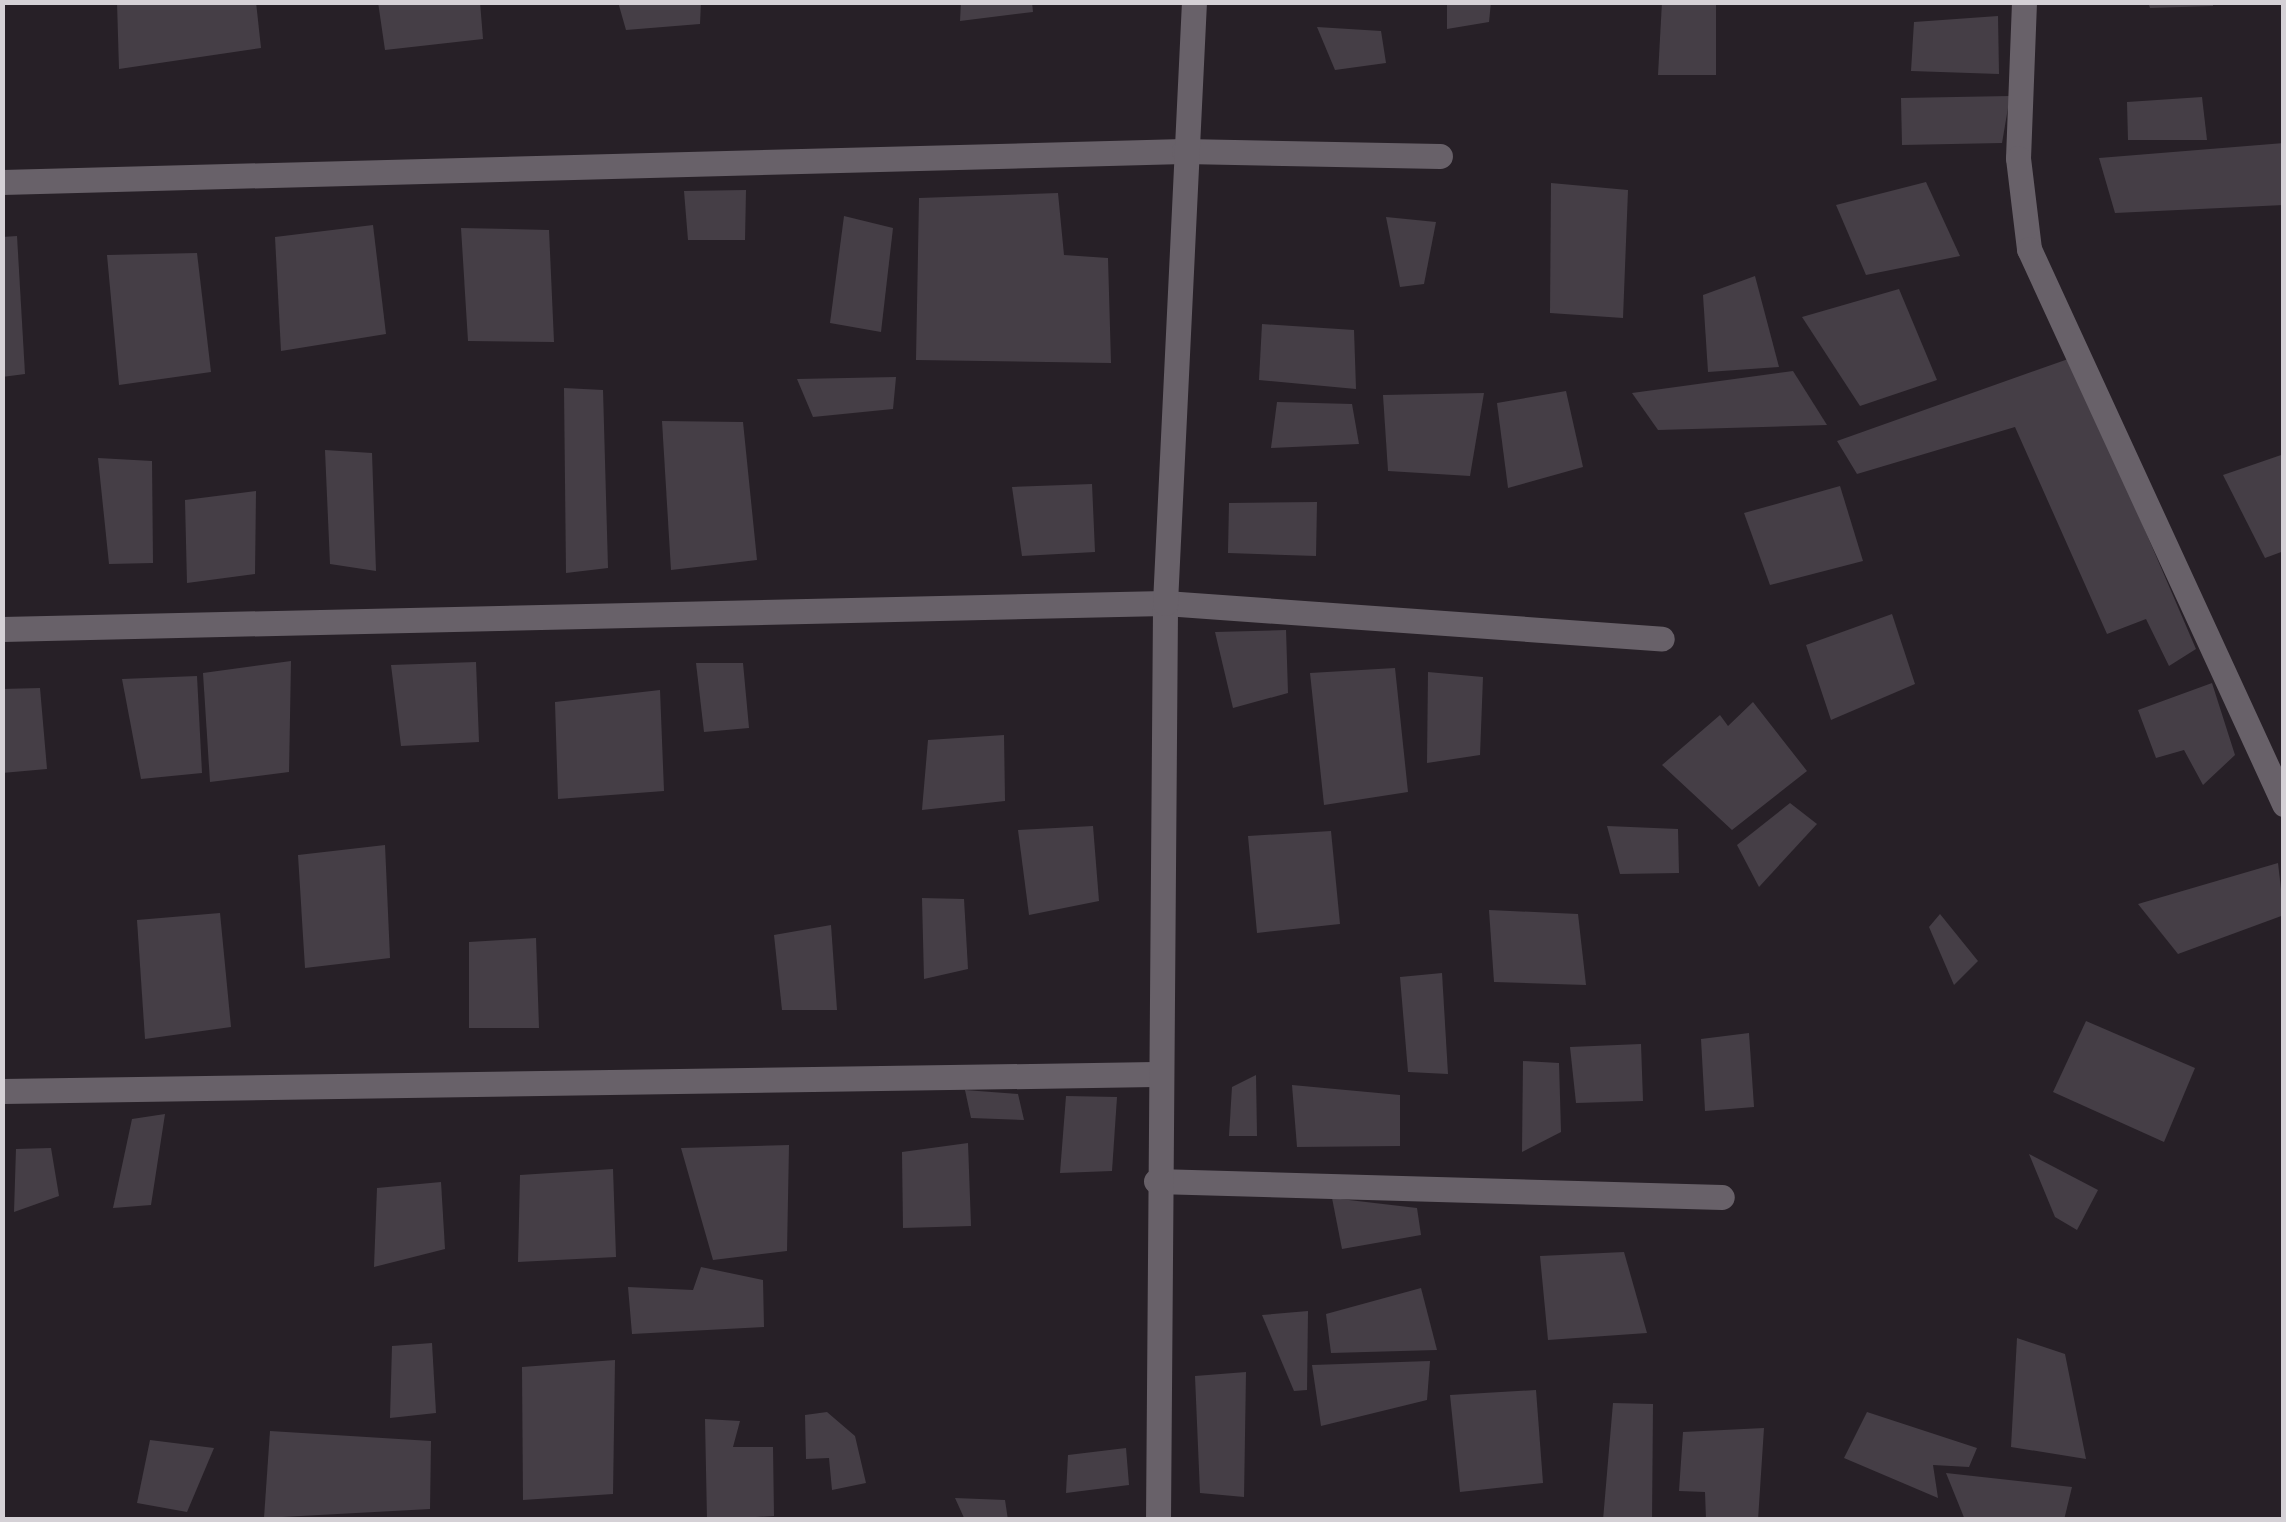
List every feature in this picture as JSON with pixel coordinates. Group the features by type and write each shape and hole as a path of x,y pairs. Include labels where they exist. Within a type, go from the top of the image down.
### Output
{"street":[{"path":"1158,1520 1155,1074 1165,603 1194,2"},
{"path":"2024,2 2018,158 2029,249 2284,804"},
{"path":"2,182 1184,151 1440,156"},
{"path":"2,629 1165,603 1662,639"},
{"path":"2,1091 1155,1074"},
{"path":"1156,1182 1722,1197"}],"building":[{"path":"117,2 256,2 261,48 119,69"},
{"path":"378,2 480,2 483,39 385,50"},
{"path":"618,2 701,2 700,24 626,30"},
{"path":"961,2 1032,2 1033,12 960,21"},
{"path":"1447,2 1491,2 1489,22 1447,29"},
{"path":"1662,2 1716,2 1716,75 1658,75"},
{"path":"2148,2 2213,2 2213,6 2150,8"},
{"path":"1998,16 1999,74 1911,71 1914,22"},
{"path":"1317,27 1381,31 1386,63 1335,70"},
{"path":"2010,96 2002,143 1902,145 1901,98"},
{"path":"2202,97 2207,140 2128,140 2127,102"},
{"path":"2284,143 2284,205 2115,213 2099,158"},
{"path":"1926,182 1960,256 1866,275 1836,205"},
{"path":"1551,183 1628,190 1623,318 1550,313"},
{"path":"746,190 745,240 688,240 684,191"},
{"path":"1058,193 1064,255 1108,258 1111,363 916,360 919,198"},
{"path":"844,216 893,228 881,332 830,323"},
{"path":"1386,217 1436,222 1424,284 1400,287"},
{"path":"373,225 386,334 281,351 275,237"},
{"path":"461,228 549,230 554,342 468,341"},
{"path":"17,236 25,374 2,377 2,237"},
{"path":"197,253 211,372 119,385 107,255"},
{"path":"1755,276 1779,367 1708,372 1703,295"},
{"path":"1899,289 1937,380 1860,406 1802,317"},
{"path":"1262,324 1354,330 1356,389 1259,380"},
{"path":"2071,358 2196,649 2169,666 2146,619 2107,634 2015,427 1857,474 1837,441"},
{"path":"1793,371 1827,425 1658,430 1632,393"},
{"path":"896,377 893,409 813,417 797,379"},
{"path":"564,388 603,390 608,568 566,573"},
{"path":"1566,391 1583,467 1508,488 1497,403"},
{"path":"1484,393 1470,476 1388,471 1383,395"},
{"path":"1277,402 1352,404 1359,444 1271,448"},
{"path":"662,421 743,422 757,560 671,570"},
{"path":"325,450 372,453 376,571 330,564"},
{"path":"2284,454 2284,551 2265,558 2223,475"},
{"path":"98,458 152,461 153,563 109,564"},
{"path":"1092,484 1095,552 1022,556 1012,487"},
{"path":"1840,486 1863,561 1770,585 1744,513"},
{"path":"256,491 255,574 187,583 185,500"},
{"path":"1317,502 1316,556 1228,553 1229,503"},
{"path":"1892,614 1915,684 1831,720 1806,645"},
{"path":"1286,630 1288,693 1233,708 1215,632"},
{"path":"291,661 289,772 210,782 203,673"},
{"path":"476,662 479,742 401,746 391,665"},
{"path":"696,663 743,663 749,728 704,732"},
{"path":"1395,668 1408,792 1324,805 1310,673"},
{"path":"1428,672 1483,677 1480,755 1427,763"},
{"path":"197,676 202,773 141,779 122,679"},
{"path":"2212,683 2235,755 2203,785 2184,750 2156,758 2138,710"},
{"path":"40,688 47,769 2,773 2,689"},
{"path":"660,690 664,791 558,799 555,702"},
{"path":"1753,702 1807,771 1732,830 1662,765 1720,715 1728,726"},
{"path":"1004,735 1005,801 922,810 928,740"},
{"path":"1790,803 1817,824 1759,887 1737,845"},
{"path":"1093,826 1099,901 1029,915 1018,830"},
{"path":"1607,826 1678,829 1679,873 1620,874"},
{"path":"1331,831 1340,924 1257,933 1248,836"},
{"path":"385,845 390,958 305,968 298,855"},
{"path":"2278,863 2284,915 2178,954 2138,904"},
{"path":"922,898 964,899 968,969 924,979"},
{"path":"1489,910 1578,914 1586,985 1494,982"},
{"path":"220,913 231,1027 145,1039 137,920"},
{"path":"1940,914 1978,961 1954,985 1929,927"},
{"path":"831,925 837,1010 782,1010 774,935"},
{"path":"536,938 539,1028 469,1028 469,942"},
{"path":"1442,973 1448,1074 1408,1072 1400,977"},
{"path":"2086,1021 2195,1068 2164,1142 2053,1092"},
{"path":"1749,1033 1754,1107 1705,1111 1701,1039"},
{"path":"1641,1044 1643,1101 1576,1103 1570,1047"},
{"path":"1523,1061 1559,1063 1561,1132 1522,1152"},
{"path":"1256,1075 1257,1136 1229,1136 1232,1087"},
{"path":"1292,1085 1400,1095 1400,1146 1297,1147"},
{"path":"965,1090 1018,1094 1024,1120 971,1118"},
{"path":"1066,1096 1117,1097 1112,1171 1060,1173"},
{"path":"165,1114 151,1205 113,1208 132,1119"},
{"path":"968,1143 971,1226 903,1228 902,1152"},
{"path":"789,1145 787,1251 713,1260 681,1148"},
{"path":"51,1148 59,1196 14,1212 16,1149"},
{"path":"2029,1154 2098,1190 2077,1230 2055,1217"},
{"path":"613,1169 616,1257 518,1262 520,1175"},
{"path":"441,1182 445,1249 374,1267 377,1188"},
{"path":"1332,1198 1417,1208 1421,1235 1342,1249"},
{"path":"1624,1252 1647,1333 1548,1340 1540,1256"},
{"path":"701,1267 763,1280 764,1327 632,1334 628,1287 693,1290"},
{"path":"1421,1288 1437,1350 1331,1353 1326,1314"},
{"path":"1308,1311 1307,1390 1294,1391 1262,1315"},
{"path":"2017,1338 2065,1354 2086,1459 2011,1447"},
{"path":"432,1343 436,1413 390,1418 392,1346"},
{"path":"615,1360 613,1494 523,1500 522,1367"},
{"path":"1430,1361 1427,1400 1321,1426 1312,1365"},
{"path":"1246,1372 1244,1497 1200,1493 1195,1376"},
{"path":"1536,1390 1543,1483 1460,1492 1450,1395"},
{"path":"1613,1403 1653,1404 1652,1520 1603,1520"},
{"path":"827,1412 855,1436 866,1483 832,1490 829,1458 806,1459 805,1415"},
{"path":"1867,1412 1977,1448 1969,1467 1933,1465 1938,1498 1844,1458"},
{"path":"705,1419 740,1421 733,1447 773,1447 774,1516 707,1520"},
{"path":"1764,1428 1758,1520 1706,1520 1705,1492 1679,1491 1683,1432"},
{"path":"270,1431 431,1441 430,1509 264,1518"},
{"path":"150,1440 214,1448 187,1512 137,1503"},
{"path":"1126,1448 1129,1485 1066,1493 1068,1455"},
{"path":"1946,1473 2072,1487 2064,1520 1965,1520"},
{"path":"955,1498 1005,1500 1008,1520 965,1520"}]}
